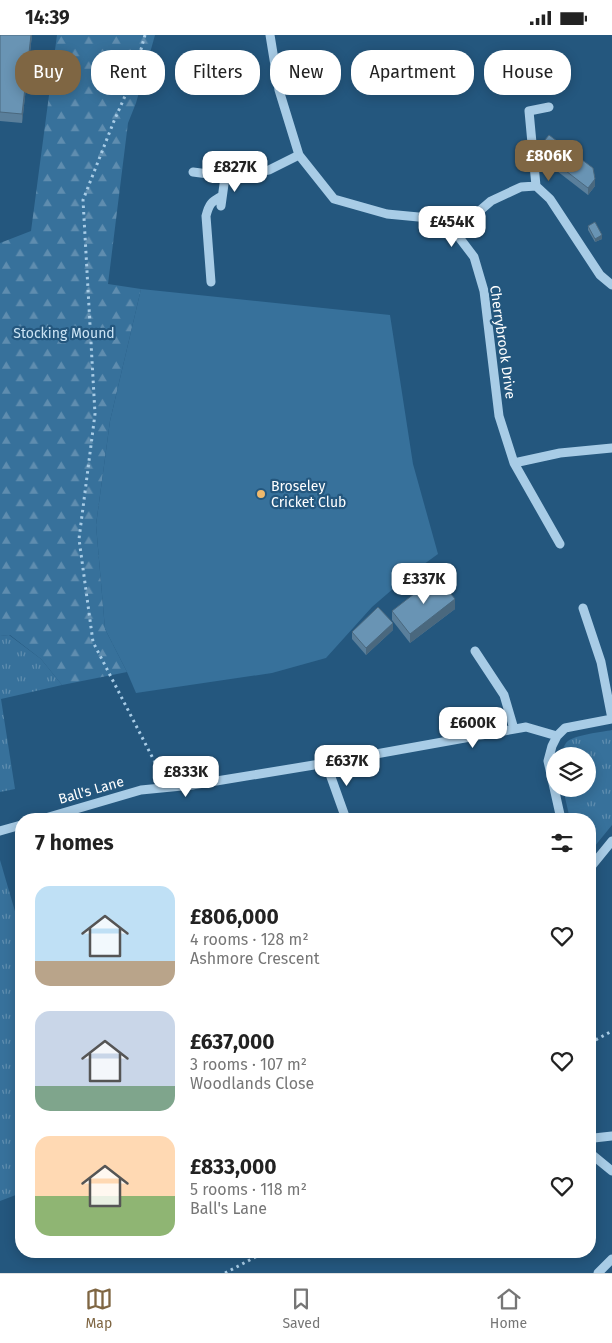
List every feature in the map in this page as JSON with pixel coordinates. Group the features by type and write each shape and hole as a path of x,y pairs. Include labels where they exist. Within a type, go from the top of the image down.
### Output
{"street":[{"name":"Cherrybrook Drive","path":"270,35 279,90 299,155 334,199 387,214 429,218 455,232 474,257 484,291 499,416 514,463 560,544"},
{"path":"536,187 529,111 549,107"},
{"path":"194,172 239,178 269,171 299,155"},
{"path":"211,282 206,216 212,201 222,201 225,177"},
{"path":"455,232 491,201 521,187 536,187 550,199 600,275 612,285"},
{"path":"514,463 560,453 612,448"},
{"path":"560,813 548,761 557,736 565,728 612,719 601,661 583,608"},
{"path":"475,651 504,695 514,729"},
{"name":"Ball's Lane","path":"62,813 141,790 192,785 526,727 557,736"},
{"path":"326,763 344,813"},
{"path":"0,831 15,827"},
{"path":"596,861 612,841"},
{"path":"596,1138 612,1136"},
{"path":"596,1158 612,1171"},
{"path":"598,1273 612,1259"}],"path":[{"path":"144,35 133,78 83,200 95,413 79,539 93,642 168,787"},
{"path":"596,1040 612,1031"},
{"path":"225,1273 254,1258"}],"green space":[{"name":"Stocking Mound","path":"57,35 155,35 151,50 91,50 91,95 138,95 128,123 108,284 141,289 110,421 96,525 105,629 127,672 62,685 41,659 10,635 0,636 0,243 31,231 49,95 81,95 81,50 55,50"},
{"name":"Broseley Cricket Club","path":"141,289 390,315 413,464 438,554 409,575 372,607 326,658 272,673 136,693 105,629 96,525 110,421"},
{"path":"9,635 41,659 62,685 1,699 15,789 0,792 0,636"},
{"path":"612,730 612,825 596,845 596,813 569,813 565,797 596,797 596,747 564,747 571,739 582,735"},
{"path":"0,860 15,911 15,1195 0,1201"}],"building":[{"path":"0,35 31,35 29,50 15,50 15,95 24,95 22,114 0,112"},
{"path":"549,135 593,168 595,179 588,188 544,154 546,151 540,146"},
{"path":"595,222 602,235 595,239 588,226"},
{"path":"437,576 455,599 410,634 392,611"},
{"path":"378,607 393,623 366,648 352,632"}],"place":[{"name":"Broseley Cricket Club","path":"261,494"}]}
